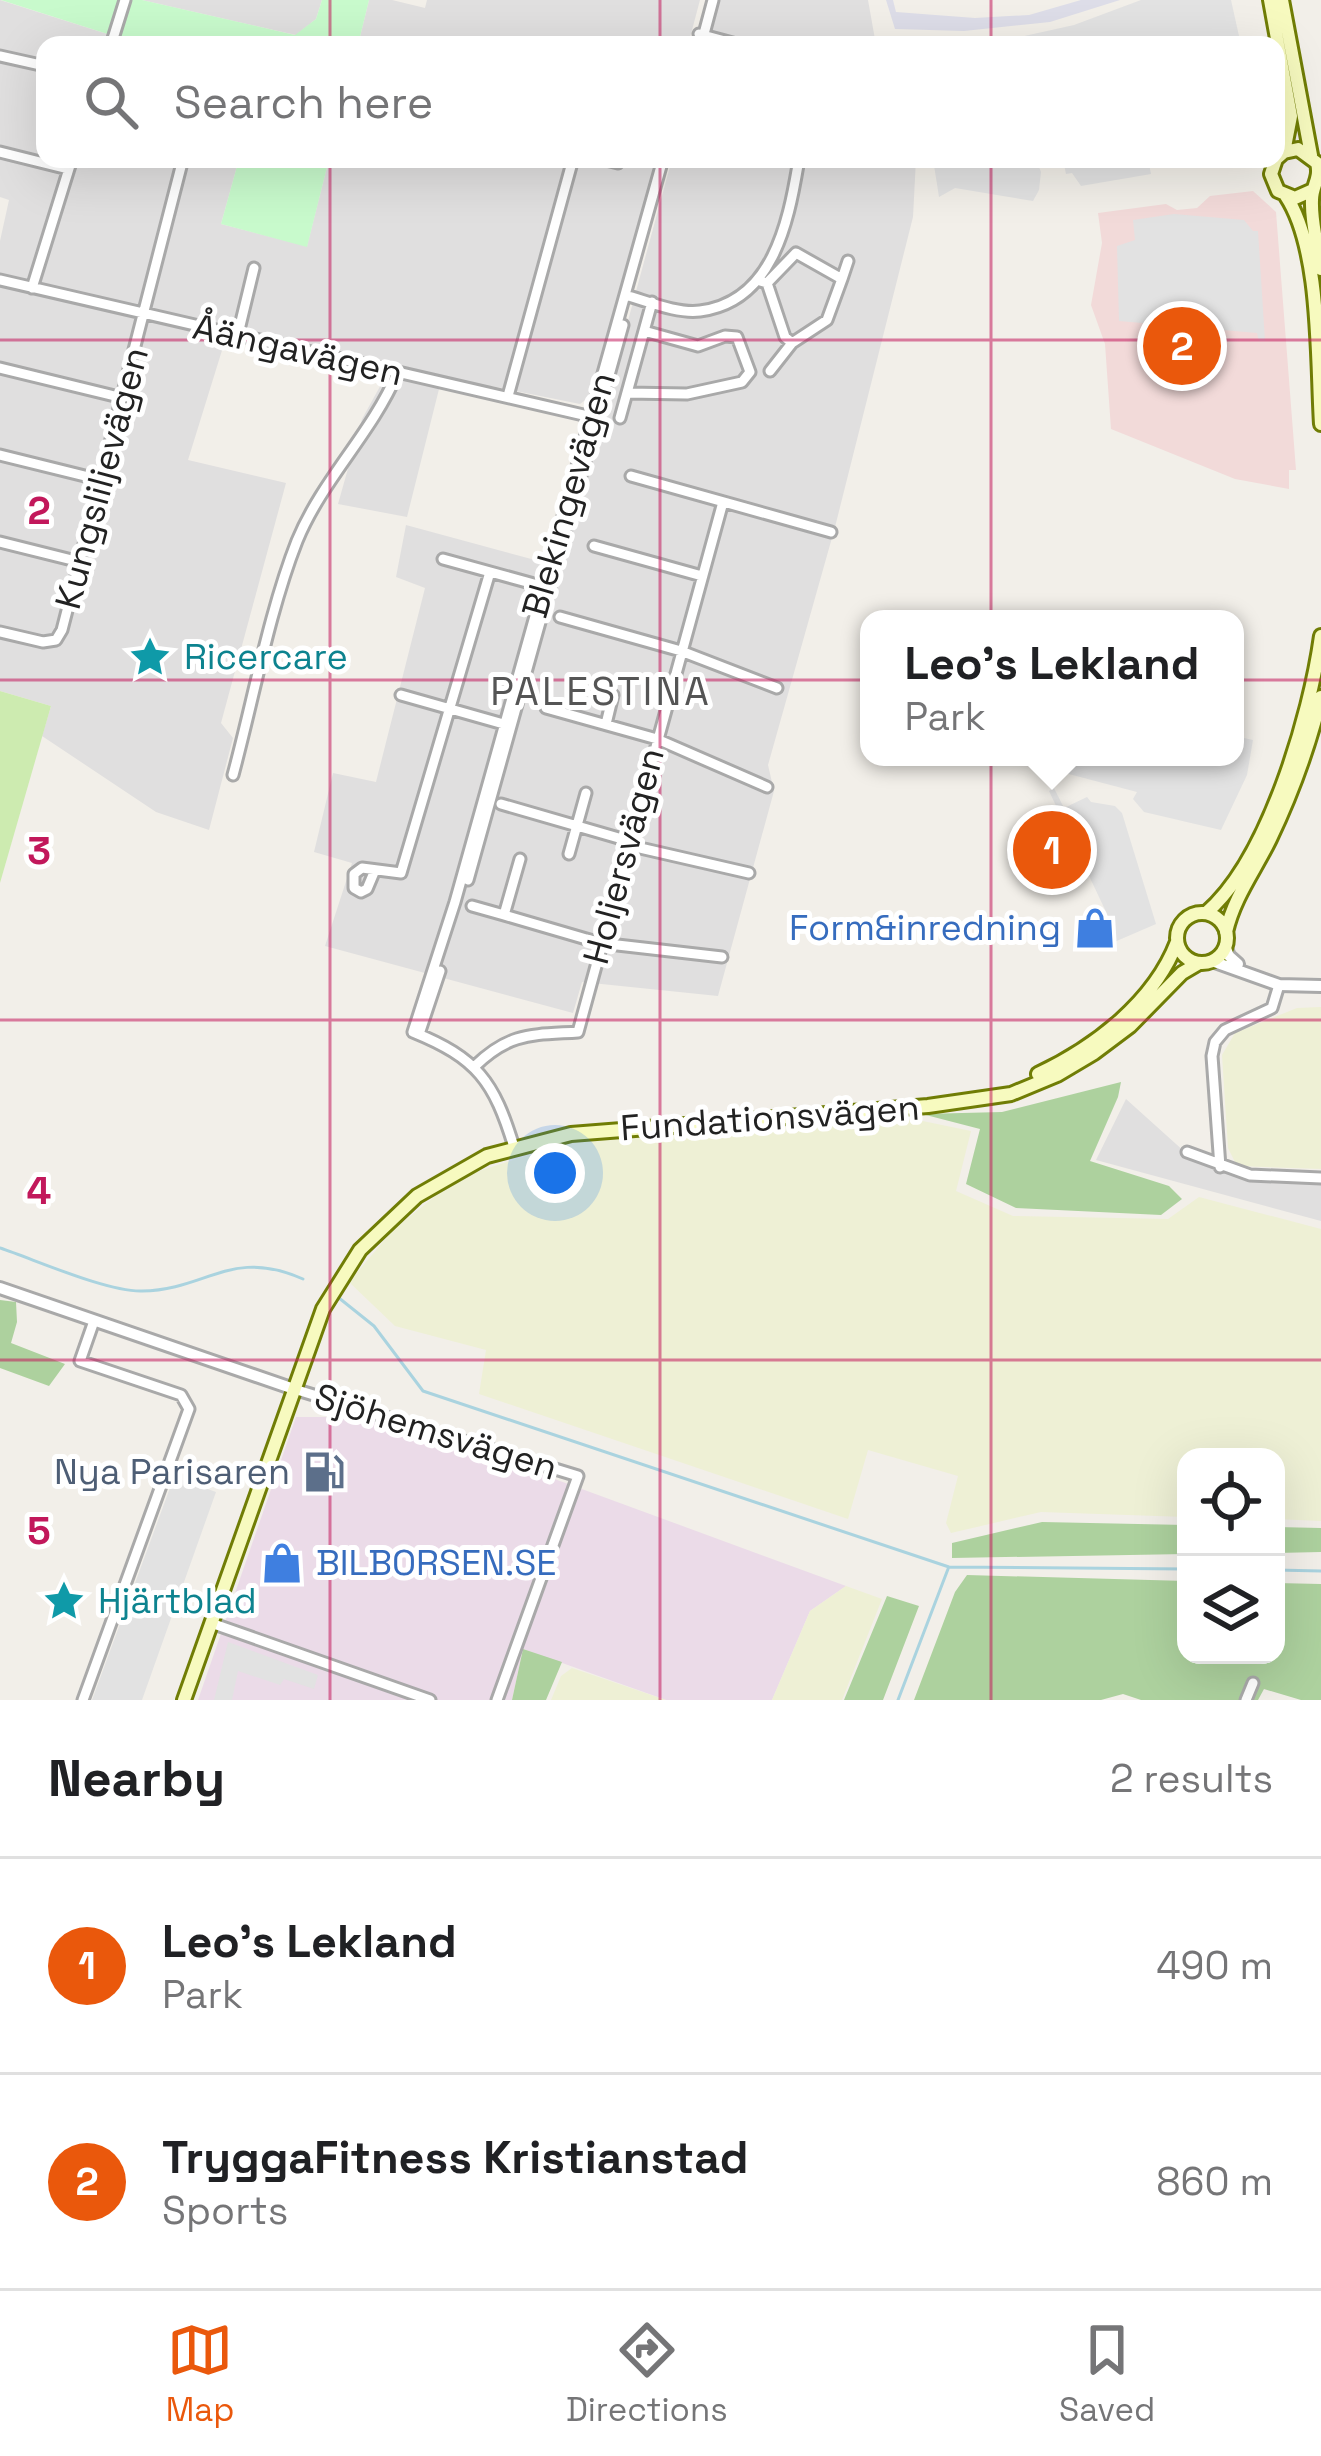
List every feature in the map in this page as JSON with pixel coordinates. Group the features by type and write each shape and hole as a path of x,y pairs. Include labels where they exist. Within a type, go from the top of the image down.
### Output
{"main road":[{"path":"1270,0 1277,36"},
{"path":"1282,0 1311,155 1319,172 1313,190 1321,268"},
{"path":"1285,79 1292,116 1285,138"},
{"path":"1285,154 1298,149 1311,155"},
{"path":"1272,168 1273,183 1300,219 1308,255 1321,424"},
{"path":"1286,196 1300,197 1313,190"},
{"path":"1321,636 1305,715 1271,811 1232,884 1206,913 1184,920 1178,942 1186,958 1206,962 1226,939 1238,897 1295,782 1321,697"},
{"path":"1206,913 1220,921 1226,939"},
{"name":"Fundationsvägen","path":"955,1103 1034,1076 1097,1039 1156,983 1178,942"},
{"name":"Fundationsvägen","path":"514,1147 590,1131 955,1103 1011,1094 1075,1065 1130,1026 1181,973 1206,962"},
{"path":"184,1700 334,1289 373,1235 432,1186 514,1147"}],"street":[{"path":"114,36 125,0"},
{"path":"700,36 710,0"},
{"path":"0,56 36,64"},
{"path":"0,152 36,158"},
{"path":"32,288 69,168"},
{"name":"Kungsliljevägen","path":"0,632 43,642 56,640 181,168"},
{"path":"508,396 571,168"},
{"name":"Blekingevägen","path":"475,1066 444,1044 416,1033 508,725 664,168"},
{"path":"792,343 785,338 763,282 797,168"},
{"path":"628,296 702,311 763,282 796,253 842,279"},
{"path":"770,371 792,343 827,320 848,260"},
{"path":"238,334 254,268"},
{"name":"Åängavägen","path":"0,280 594,418"},
{"path":"620,418 652,302"},
{"path":"627,393 687,394 742,382 750,372 737,337 698,346 644,331"},
{"path":"0,368 123,398"},
{"path":"233,775 298,540 329,482 383,407 397,374"},
{"path":"0,455 101,481"},
{"path":"631,476 831,532"},
{"name":"Holjersvägen","path":"475,1066 509,1039 578,1032 723,502"},
{"path":"0,542 80,562"},
{"path":"594,546 702,576"},
{"path":"443,560 534,584"},
{"path":"375,870 401,873 490,572"},
{"path":"560,617 681,651 777,688"},
{"path":"606,724 613,694"},
{"path":"401,695 508,725"},
{"path":"546,708 657,739 767,788"},
{"path":"569,854 586,793"},
{"path":"501,804 749,873"},
{"path":"504,915 520,859"},
{"path":"472,906 600,943 722,957"},
{"path":"1226,939 1229,956 1250,974"},
{"path":"1206,962 1279,985 1321,986"},
{"path":"1220,1167 1213,1048 1225,1030 1272,1008 1279,985"},
{"path":"475,1066 499,1102 514,1147"},
{"path":"1187,1153 1250,1175 1321,1178"},
{"path":"0,1288 294,1389"},
{"path":"83,1700 189,1409 181,1395 80,1360 94,1321"},
{"name":"Sjöhemsvägen","path":"294,1389 578,1476 497,1700"},
{"path":"211,1623 430,1700"},
{"path":"1246,1700 1253,1683"}],"shaded area":[{"path":"0,0 114,36 36,36 36,168 237,168 221,224 307,246 327,168 655,168 592,395 580,404 491,386 440,385 407,517 338,504 362,419 388,372 228,331 188,460 286,483 221,723 233,738 209,830 156,812 42,736 51,706 0,691 0,241 9,200 0,197"},
{"path":"142,0 322,0 316,19 296,35"},
{"path":"369,0 425,8 427,0 700,0 690,36 360,36"},
{"path":"716,0 868,0 874,36 706,36"},
{"path":"886,0 893,0 896,12 975,18 1029,15 1081,0 1120,0 1050,22 964,31 895,29"},
{"path":"1141,0 1231,0 1239,36 1024,36 1074,25"},
{"path":"670,168 916,168 913,217 835,527 768,765 774,791 718,996 582,982 573,1013 325,946 352,863 314,852 333,773 376,782 425,588 396,577 406,525 561,567"},
{"path":"934,168 1039,168 1041,172 1033,201 955,188 939,197"},
{"path":"1065,168 1150,168 1151,174 1081,186 1072,173 1066,174"},
{"path":"1253,191 1276,212 1296,470 1289,470 1289,489 1235,479 1111,429 1105,344 1091,305 1102,243 1098,213 1166,204 1177,210 1197,208 1210,196"},
{"path":"1174,214 1244,220 1258,231 1265,341 1259,341 1257,333 1119,321 1117,246 1135,240 1133,220"},
{"path":"1244,738 1253,740 1247,775 1221,830 1144,812 1133,799 1137,792 1038,766 1244,766"},
{"path":"1054,788 1064,808 1087,797 1122,813 1156,924 1112,943 1109,938 1116,933 1049,791"},
{"path":"1126,1099 1186,1153 1212,1168 1240,1178 1321,1180 1321,1221 1096,1160"},
{"path":"296,1417 365,1417 530,1470 846,1586 810,1611 772,1700 666,1700 523,1649 512,1700 198,1700"},
{"path":"174,1477 216,1492 142,1700 92,1700"},
{"path":"228,1642 318,1675 314,1689 284,1679 280,1685 238,1671 232,1700 214,1700"}],"green space":[{"path":"1,0 142,0 295,35 316,19 322,0 369,0 360,36 114,36"},
{"path":"237,168 327,168 307,247 221,224"},
{"path":"0,691 51,706 0,883"},
{"path":"1321,1007 1321,1169 1237,1166 1228,1148 1222,1055 1235,1033 1297,1008"},
{"path":"1121,1082 1090,1161 1169,1186 1182,1199 1161,1215 1016,1208 966,1184 980,1129 922,1114 1002,1112"},
{"path":"913,1119 971,1131 956,1191 1013,1216 1168,1219 1199,1197 1321,1229 1321,1521 1285,1519 1285,1448 1177,1448 1177,1517 1041,1512 951,1533 946,1523 958,1476 868,1450 848,1519 479,1394 486,1350 395,1326 349,1282 393,1230 458,1178 576,1141"},
{"path":"0,1300 16,1302 11,1343 65,1364 49,1386 0,1368"},
{"path":"1042,1522 1177,1525 1177,1554 952,1558 952,1543"},
{"path":"1285,1527 1321,1528 1321,1552 1285,1553"},
{"path":"967,1575 1177,1581 1177,1664 1285,1664 1285,1583 1321,1584 1321,1700 1301,1700 1264,1689 1258,1700 1141,1700 1123,1694 1101,1700 914,1700 955,1592"},
{"path":"846,1586 882,1599 842,1700 772,1700 810,1611"},
{"path":"887,1596 919,1606 883,1700 844,1700"},
{"path":"523,1649 562,1662 546,1700 512,1700"},
{"path":"572,1668 666,1700 551,1700 561,1676"}],"waterway":[{"path":"0,1248 127,1290 165,1289 238,1268 278,1270 303,1279"},
{"path":"339,1298 374,1326 423,1391 949,1567 1177,1569"},
{"path":"898,1700 948,1569"},
{"path":"1285,1570 1321,1571"}],"place":[{"name":"TryggaFitness Kristianstad","path":"1182,346"},
{"name":"Ricercare","path":"150,657"},
{"name":"Leo's Lekland","path":"1052,850"},
{"name":"Form&inredning","path":"1095,928"},
{"name":"Nya Parisaren","path":"324,1472"},
{"name":"BILBORSEN.SE","path":"282,1563"},
{"name":"Hjärtblad","path":"64,1601"}],"district":[{"name":"PALESTINA","path":"601,691"}]}
